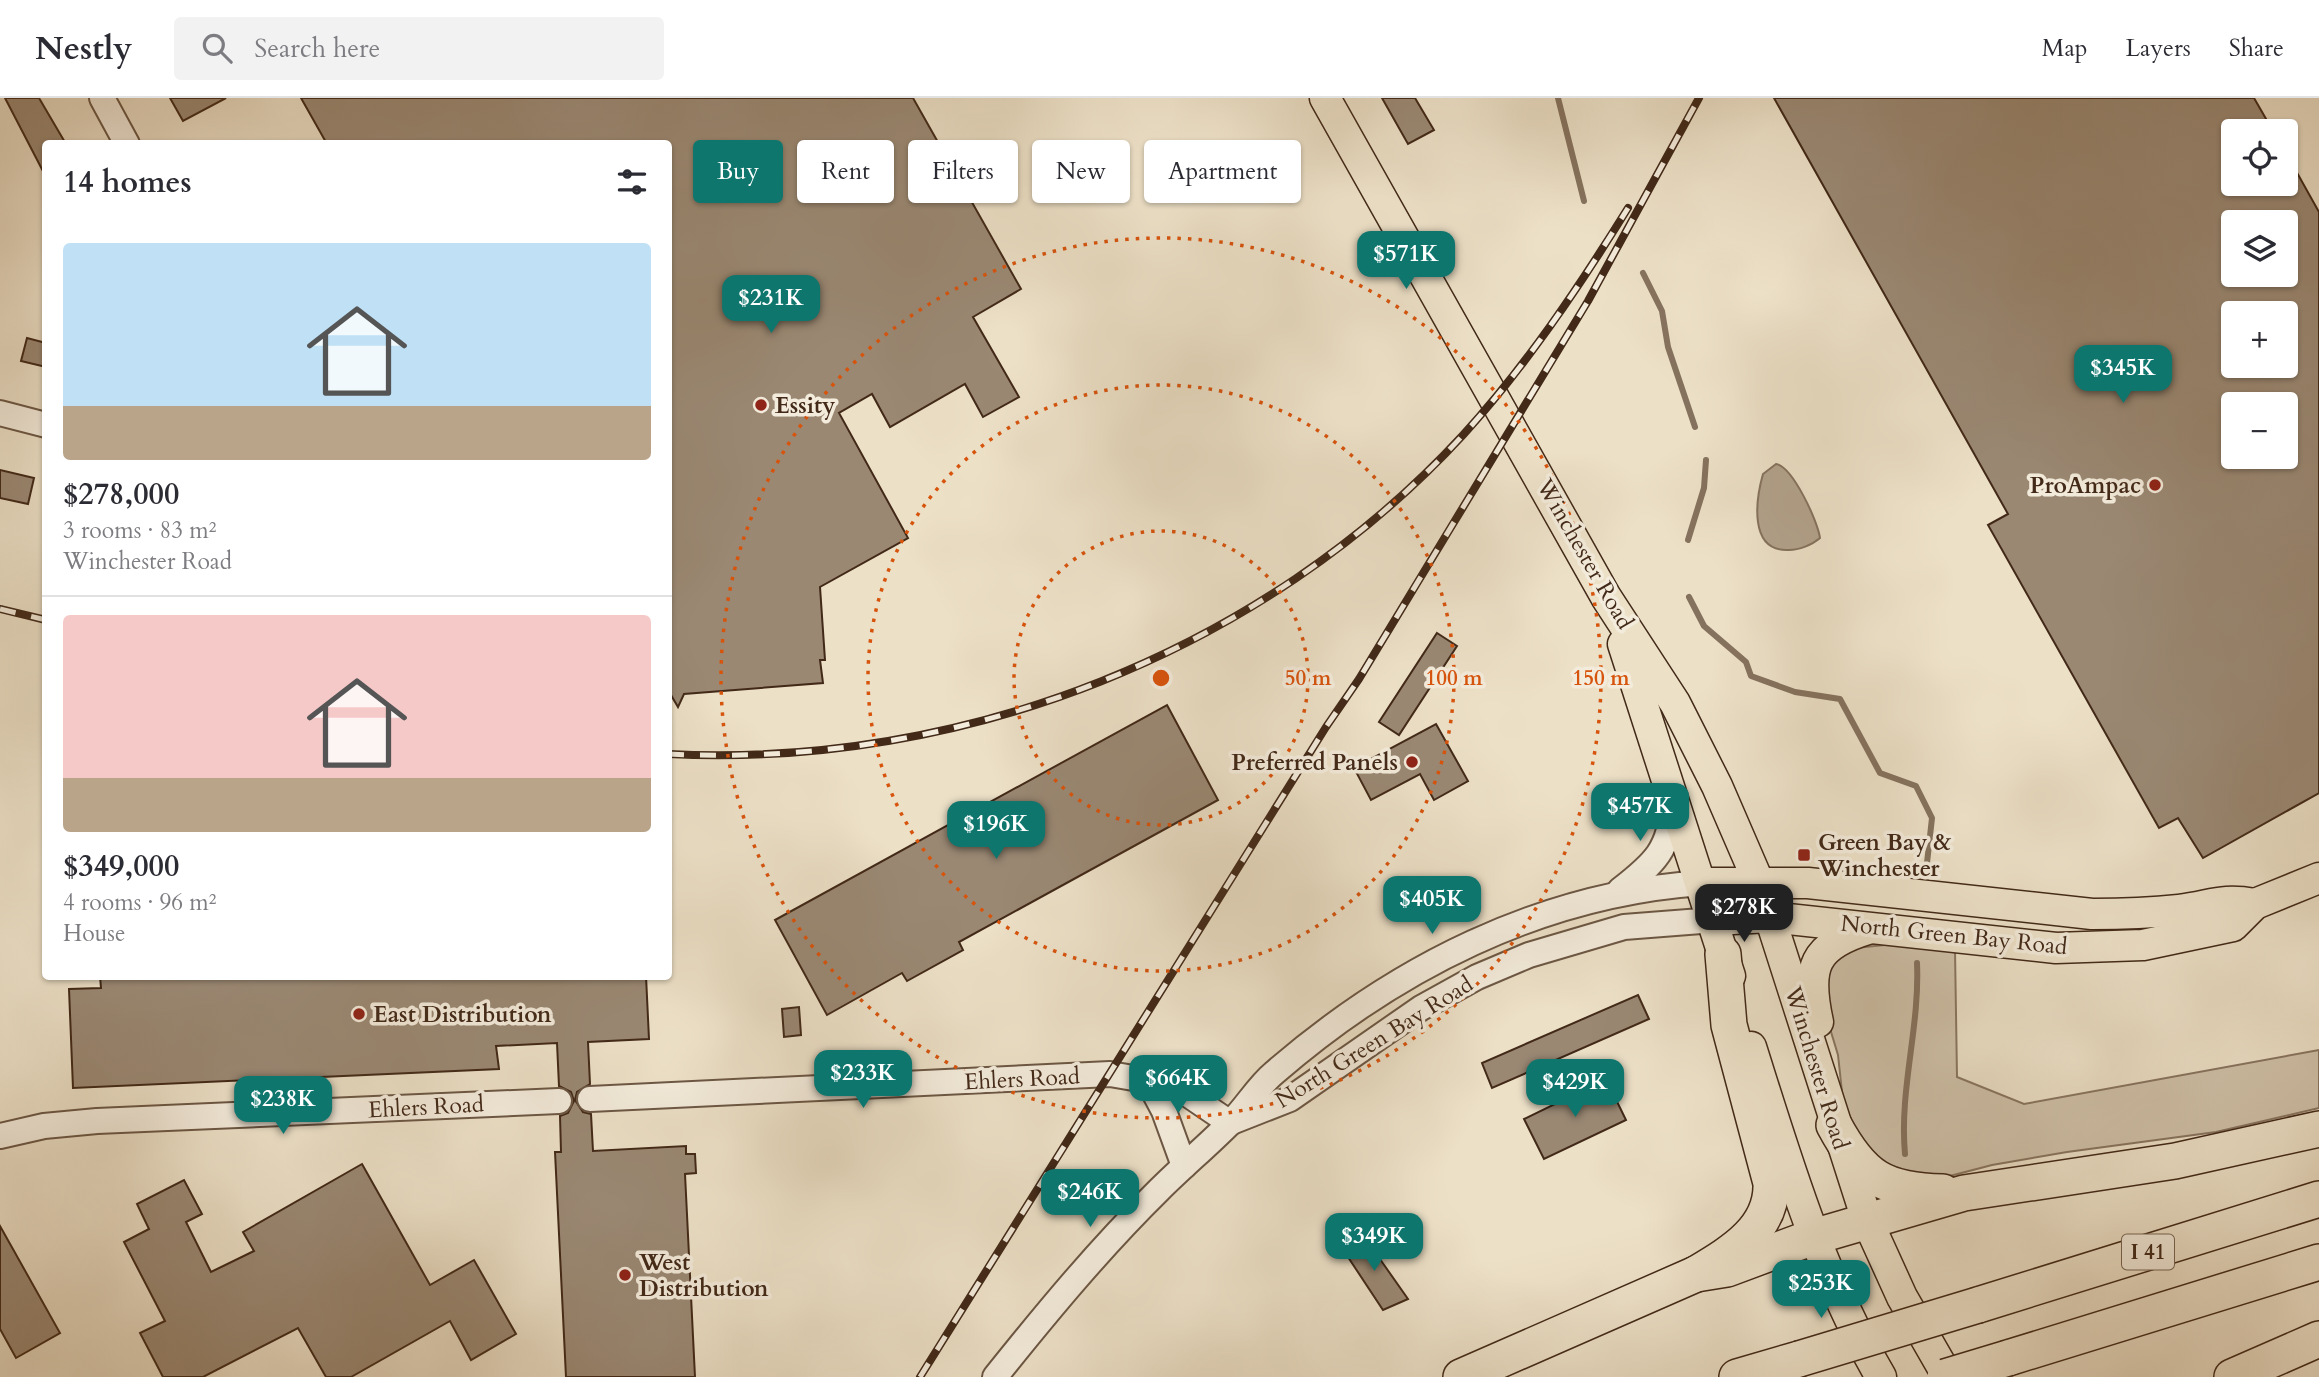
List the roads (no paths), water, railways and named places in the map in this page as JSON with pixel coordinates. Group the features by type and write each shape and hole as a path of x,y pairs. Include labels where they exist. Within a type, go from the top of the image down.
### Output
{"highway":[{"path":"1461,1377 1696,1274 1732,1252 1752,1234 1767,1212 1771,1193 1764,1153 1728,1025 1723,954"},
{"path":"1832,1119 1855,1158 1879,1180 1897,1188 1921,1192 1964,1193"},
{"path":"1696,1274 1727,1269 1813,1237 1964,1193 2175,1161 2319,1129"},
{"name":"I 41","path":"1737,1377 2319,1199"},
{"path":"1946,1377 2319,1262"},
{"path":"2232,1377 2319,1339"}],"main road":[{"name":"Winchester Road","path":"1325,98 1606,597 1675,703 1737,830 1759,883 1832,1119 1867,1220 1897,1288 1946,1377"},
{"path":"1606,597 1714,920 1796,1192 1845,1310 1881,1377"},
{"name":"North Green Bay Road","path":"1714,920 1770,917 1878,926 2043,947 2099,948 2192,937 2233,926 2255,904 2319,878"},
{"name":"North Green Bay Road","path":"1702,883 1808,883 2092,914 2134,914 2183,909 2229,899 2255,904"},
{"path":"1832,1119 1829,1079 1812,991 1815,966 1819,956 1835,941 1878,926"}],"street":[{"path":"102,98 125,140"},
{"path":"0,413 42,424"},
{"path":"1616,893 1657,859 1666,844 1672,825 1673,796"},
{"name":"North Green Bay Road","path":"995,1377 1094,1258 1230,1123 1272,1074 1339,1023 1450,952 1513,924 1563,906 1616,893 1702,883"},
{"name":"North Green Bay Road","path":"1230,1123 1290,1099 1421,1008 1477,977 1528,955 1624,928 1714,920"},
{"name":"Ehlers Road","path":"590,1099 1110,1073 1146,1077 1174,1085 1230,1123"},
{"path":"1146,1077 1164,1111 1184,1166"},
{"name":"Ehlers Road","path":"0,1136 44,1126 97,1121 559,1101"}],"waterway":[{"path":"1558,98 1584,201"},
{"path":"1643,273 1662,311 1668,347 1695,427"},
{"path":"1688,540 1704,488 1706,460"},
{"path":"1689,597 1704,626 1746,662 1751,676 1795,692 1840,699 1880,773 1916,786 1932,818 1927,863"},
{"path":"1905,1154 1905,1106 1916,1011 1917,963"}],"railway":[{"path":"920,1377 1326,727 1359,679 1588,301 1699,98"},
{"path":"672,754 778,754 888,741 996,717 1101,681 1201,635 1296,578 1383,512 1463,435 1551,325 1628,208"},
{"path":"0,609 42,619"}],"place":[{"name":"Essity","path":"761,405"},
{"name":"ProAmpac","path":"2155,485"},
{"name":"Preferred Panels","path":"1412,762"},
{"name":"Green Bay & Winchester","path":"1804,855"},
{"name":"East Distribution","path":"359,1014"},
{"name":"West Distribution","path":"625,1275"}]}
